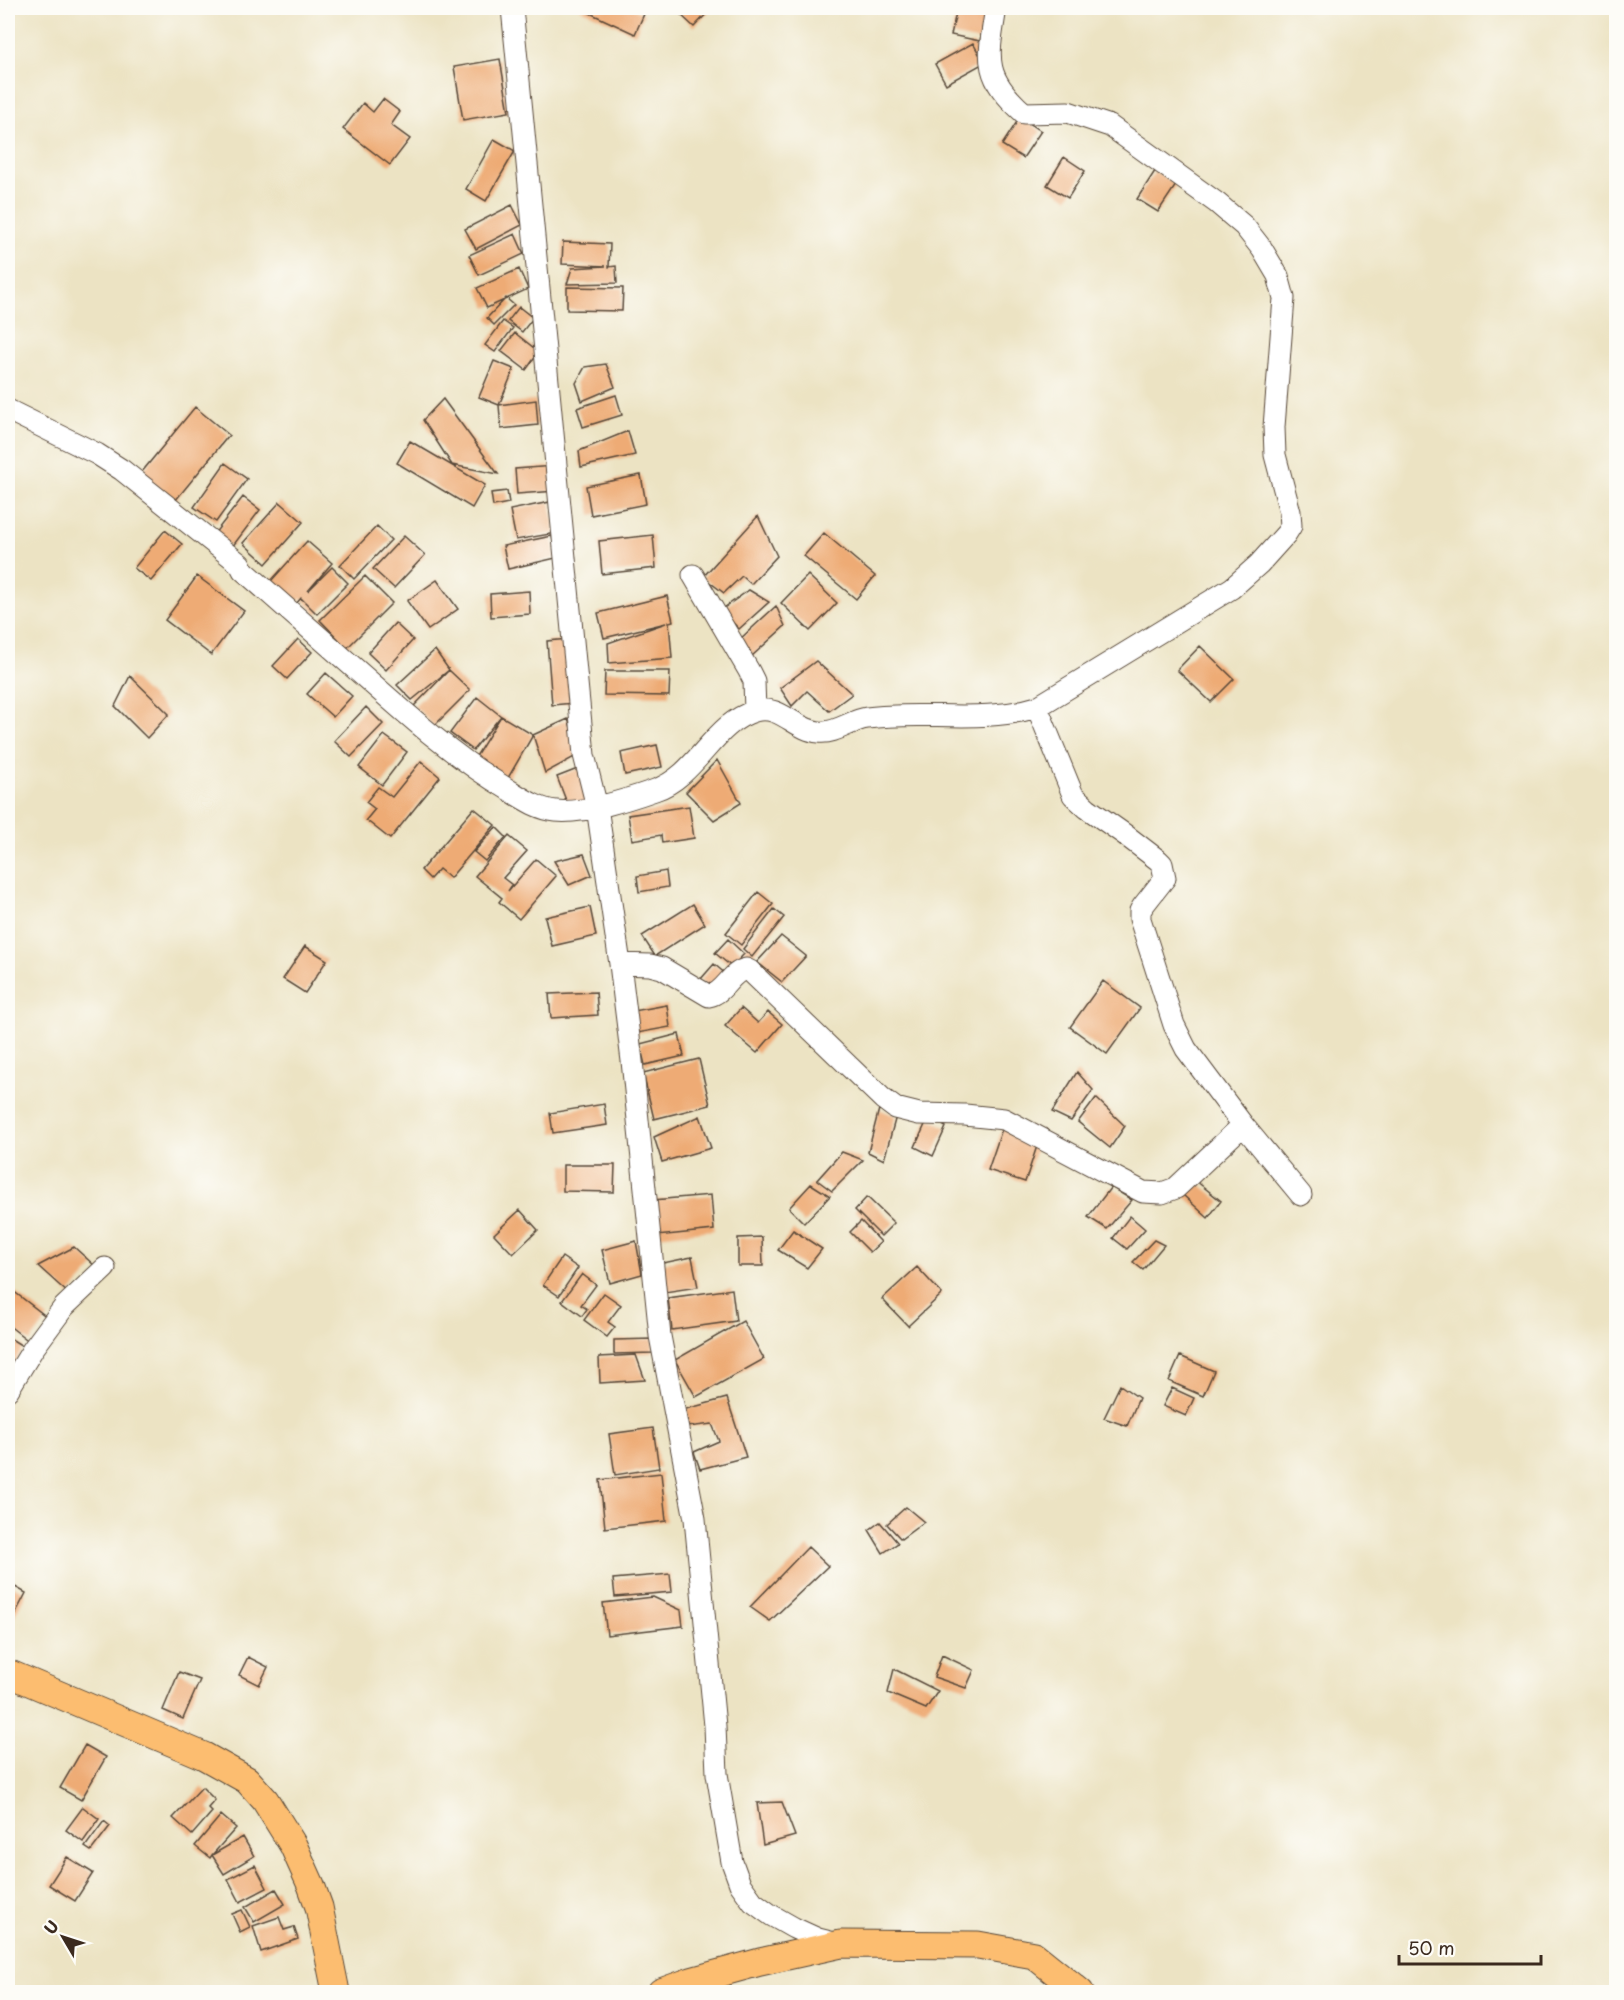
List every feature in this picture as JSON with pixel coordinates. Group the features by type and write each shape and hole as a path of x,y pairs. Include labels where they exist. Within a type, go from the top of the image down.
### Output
{"main road":[{"path":"8,1673 204,1756 247,1780 265,1800 293,1845 311,1885 319,1907 336,1992"},
{"path":"661,1992 759,1962 841,1944 978,1945 1034,1955 1080,1992"}],"street":[{"path":"512,8 584,755 597,807 620,964 660,1336 695,1519 715,1726 717,1774 732,1862 740,1884 753,1902 771,1915 818,1940 841,1944"},
{"path":"8,410 86,449 122,470 240,564 252,578 421,727 490,779 538,807 558,811 597,807 669,785 723,732 755,711 768,709 806,729 822,733 864,718 908,714 985,716 1020,712 1037,707 1232,588 1259,564 1286,534 1291,520 1275,455 1274,427 1284,298 1278,276 1262,249 1244,226 1217,203 1110,126 1068,112 1024,113 1010,101 995,80 990,63 989,49 996,8"},
{"path":"693,575 754,681 755,711"},
{"path":"1037,707 1073,795 1162,864 1165,878 1143,906 1140,919 1173,1025 1186,1049 1243,1125 1301,1195"},
{"path":"620,964 650,965 662,968 709,996 716,994 742,969 750,970 895,1108 919,1114 1004,1119 1143,1192 1162,1192 1176,1188 1243,1125"},
{"path":"8,1390 33,1349 64,1307 105,1268"}],"building":[{"path":"579,8 632,8 644,14 635,34"},
{"path":"685,8 712,8 694,27 680,14"},
{"path":"957,8 986,8 980,41 951,35"},
{"path":"973,43 984,63 946,84 935,64"},
{"path":"500,59 509,112 463,120 454,67"},
{"path":"383,99 400,112 391,125 410,139 390,165 343,129 363,103 373,112"},
{"path":"1020,117 1041,131 1023,158 1002,145"},
{"path":"494,139 515,151 486,201 466,189"},
{"path":"1064,157 1085,171 1068,198 1047,185"},
{"path":"1155,171 1176,185 1158,212 1137,199"},
{"path":"512,205 522,225 476,249 465,229"},
{"path":"515,234 524,254 479,275 469,255"},
{"path":"563,242 610,244 609,267 616,266 617,283 567,284 572,268 606,266 562,264"},
{"path":"519,269 528,289 487,308 477,288"},
{"path":"567,287 623,288 622,311 567,310"},
{"path":"506,298 514,305 494,325 487,318"},
{"path":"519,307 533,318 522,332 508,321"},
{"path":"503,321 513,328 495,352 485,345"},
{"path":"515,333 539,352 526,370 501,351"},
{"path":"494,361 514,369 499,405 479,397"},
{"path":"606,364 615,387 582,401 576,383 585,367"},
{"path":"616,395 622,415 583,427 577,408"},
{"path":"443,399 498,474 452,465 423,420"},
{"path":"536,400 538,425 501,429 499,405"},
{"path":"195,407 229,435 175,501 141,473"},
{"path":"628,431 635,455 581,467 579,451"},
{"path":"410,441 485,485 472,508 397,463"},
{"path":"225,463 247,479 216,522 194,507"},
{"path":"554,466 556,491 517,494 515,469"},
{"path":"641,475 646,504 591,515 586,486"},
{"path":"507,491 509,503 493,506 491,493"},
{"path":"243,497 260,510 232,547 214,534"},
{"path":"280,502 303,522 266,564 243,543"},
{"path":"550,502 556,533 516,540 510,510"},
{"path":"758,516 777,556 751,584 742,576 724,593 703,577"},
{"path":"377,526 391,540 354,579 340,565"},
{"path":"165,530 182,544 151,581 134,568"},
{"path":"824,533 875,576 856,599 804,556"},
{"path":"653,535 656,568 602,574 599,541"},
{"path":"404,536 425,555 394,588 373,569"},
{"path":"552,536 556,558 508,569 503,546"},
{"path":"307,541 332,563 308,591 332,567 348,583 317,614 301,598 296,604 271,581"},
{"path":"808,575 837,603 810,631 781,603"},
{"path":"197,576 244,611 211,655 165,620"},
{"path":"365,576 392,603 347,648 320,620"},
{"path":"437,580 458,609 428,630 407,601"},
{"path":"749,590 769,602 739,629 721,610"},
{"path":"529,591 530,614 491,617 490,594"},
{"path":"667,596 673,621 669,622 672,658 609,663 608,643 666,623 604,638 598,613"},
{"path":"776,606 785,626 752,656 738,641"},
{"path":"395,623 413,640 386,670 368,653"},
{"path":"298,639 312,652 287,679 273,666"},
{"path":"569,639 574,703 552,705 547,641"},
{"path":"1200,646 1234,679 1211,702 1177,670"},
{"path":"435,650 449,670 412,700 397,685"},
{"path":"816,661 852,694 829,711 807,691 792,706 780,688"},
{"path":"449,670 470,690 434,726 414,706"},
{"path":"605,671 670,671 669,696 604,695"},
{"path":"326,673 352,696 333,717 307,694"},
{"path":"130,676 169,714 147,738 115,706"},
{"path":"477,697 501,716 473,750 450,733"},
{"path":"366,707 383,724 351,757 334,741"},
{"path":"501,716 533,735 508,778 475,758"},
{"path":"568,719 580,754 545,773 533,735"},
{"path":"384,735 407,752 382,785 359,767"},
{"path":"657,745 662,767 625,775 621,753"},
{"path":"717,760 741,803 714,820 686,792"},
{"path":"421,761 440,777 390,839 366,820 375,809 366,802 378,787 392,797"},
{"path":"580,768 592,800 569,808 557,777"},
{"path":"689,806 694,838 662,843 661,835 632,840 628,815"},
{"path":"474,808 495,825 450,878 439,869 430,879 421,870"},
{"path":"496,827 506,837 485,861 474,852"},
{"path":"509,836 527,851 503,878 512,885 508,891 536,859 556,876 519,919 499,902 502,898 475,876"},
{"path":"584,854 592,875 569,885 554,861"},
{"path":"666,871 668,887 639,892 637,876"},
{"path":"758,892 773,904 741,945 726,933"},
{"path":"693,904 705,924 655,956 642,936"},
{"path":"590,907 596,936 552,946 545,917"},
{"path":"774,909 784,917 752,957 743,949"},
{"path":"781,936 806,956 782,982 757,962"},
{"path":"728,939 744,954 732,967 715,953"},
{"path":"305,946 327,960 305,993 283,979"},
{"path":"714,964 727,975 713,991 700,980"},
{"path":"1103,981 1140,1008 1107,1054 1070,1027"},
{"path":"596,992 598,1015 551,1018 549,994"},
{"path":"667,1005 670,1027 632,1034 628,1012"},
{"path":"741,1008 758,1023 768,1012 782,1024 757,1053 725,1026"},
{"path":"679,1034 684,1056 645,1065 640,1044"},
{"path":"699,1059 710,1105 654,1119 643,1073"},
{"path":"1077,1072 1093,1090 1071,1121 1052,1112"},
{"path":"1096,1098 1125,1126 1110,1148 1078,1122"},
{"path":"604,1104 607,1125 553,1133 550,1113"},
{"path":"879,1109 896,1116 884,1160 868,1152"},
{"path":"700,1116 711,1148 662,1162 654,1137"},
{"path":"928,1118 946,1127 933,1156 915,1147"},
{"path":"1002,1129 1039,1140 1025,1182 988,1170"},
{"path":"842,1152 863,1160 832,1191 817,1180"},
{"path":"563,1165 615,1165 614,1192 563,1191"},
{"path":"1196,1181 1221,1201 1208,1218 1183,1195"},
{"path":"811,1184 830,1196 804,1223 789,1208"},
{"path":"1111,1187 1132,1200 1107,1229 1088,1217"},
{"path":"711,1195 714,1230 657,1236 653,1200"},
{"path":"867,1197 894,1223 881,1236 855,1210"},
{"path":"520,1210 538,1230 513,1254 494,1234"},
{"path":"1130,1216 1145,1229 1127,1249 1113,1238"},
{"path":"861,1221 881,1242 870,1252 850,1232"},
{"path":"793,1230 822,1249 807,1268 778,1250"},
{"path":"762,1237 763,1266 738,1266 738,1238"},
{"path":"1154,1240 1164,1245 1143,1270 1133,1262"},
{"path":"636,1241 642,1274 610,1283 602,1250"},
{"path":"74,1247 95,1266 69,1294 38,1266"},
{"path":"562,1257 578,1268 559,1296 543,1285"},
{"path":"692,1257 698,1287 665,1292 663,1263"},
{"path":"917,1267 942,1294 908,1326 882,1299"},
{"path":"582,1274 596,1285 581,1305 587,1309 582,1316 562,1301"},
{"path":"8,1287 48,1318 30,1342 8,1325"},
{"path":"732,1289 736,1321 672,1330 668,1298"},
{"path":"604,1293 621,1305 608,1322 615,1327 607,1337 584,1320"},
{"path":"743,1321 764,1359 696,1397 675,1360"},
{"path":"8,1337 24,1347 8,1373"},
{"path":"653,1339 653,1353 614,1354 614,1340"},
{"path":"636,1355 645,1380 600,1383 599,1357"},
{"path":"1180,1356 1214,1371 1203,1396 1169,1381"},
{"path":"1120,1385 1139,1398 1127,1426 1104,1418"},
{"path":"1172,1388 1194,1398 1186,1416 1163,1406"},
{"path":"727,1398 746,1457 700,1469 694,1452 719,1441 712,1424 688,1427 686,1409"},
{"path":"653,1428 659,1468 615,1475 609,1434"},
{"path":"661,1473 666,1521 605,1528 600,1480"},
{"path":"906,1507 924,1522 901,1539 887,1524"},
{"path":"880,1522 898,1543 883,1553 869,1530"},
{"path":"808,1547 828,1566 770,1621 750,1607"},
{"path":"670,1574 672,1592 615,1597 613,1579"},
{"path":"8,1583 26,1593 8,1628"},
{"path":"653,1597 681,1610 683,1626 607,1635 603,1603"},
{"path":"942,1655 974,1670 966,1688 934,1677"},
{"path":"248,1657 268,1667 259,1685 239,1675"},
{"path":"894,1669 938,1691 926,1709 888,1693"},
{"path":"179,1672 200,1680 183,1719 163,1710"},
{"path":"85,1745 106,1757 81,1800 60,1788"},
{"path":"202,1787 215,1800 208,1808 212,1812 192,1835 173,1818"},
{"path":"782,1802 795,1836 763,1845 757,1803"},
{"path":"83,1807 99,1819 83,1842 66,1830"},
{"path":"221,1815 236,1828 210,1858 195,1846"},
{"path":"104,1821 110,1826 91,1851 85,1847"},
{"path":"243,1837 254,1856 224,1874 212,1855"},
{"path":"67,1857 93,1873 75,1901 49,1885"},
{"path":"255,1865 267,1888 240,1902 228,1879"},
{"path":"276,1889 285,1904 254,1922 245,1907"},
{"path":"242,1910 250,1927 240,1932 232,1914"},
{"path":"279,1917 284,1930 294,1927 298,1939 261,1952 253,1926"}]}
